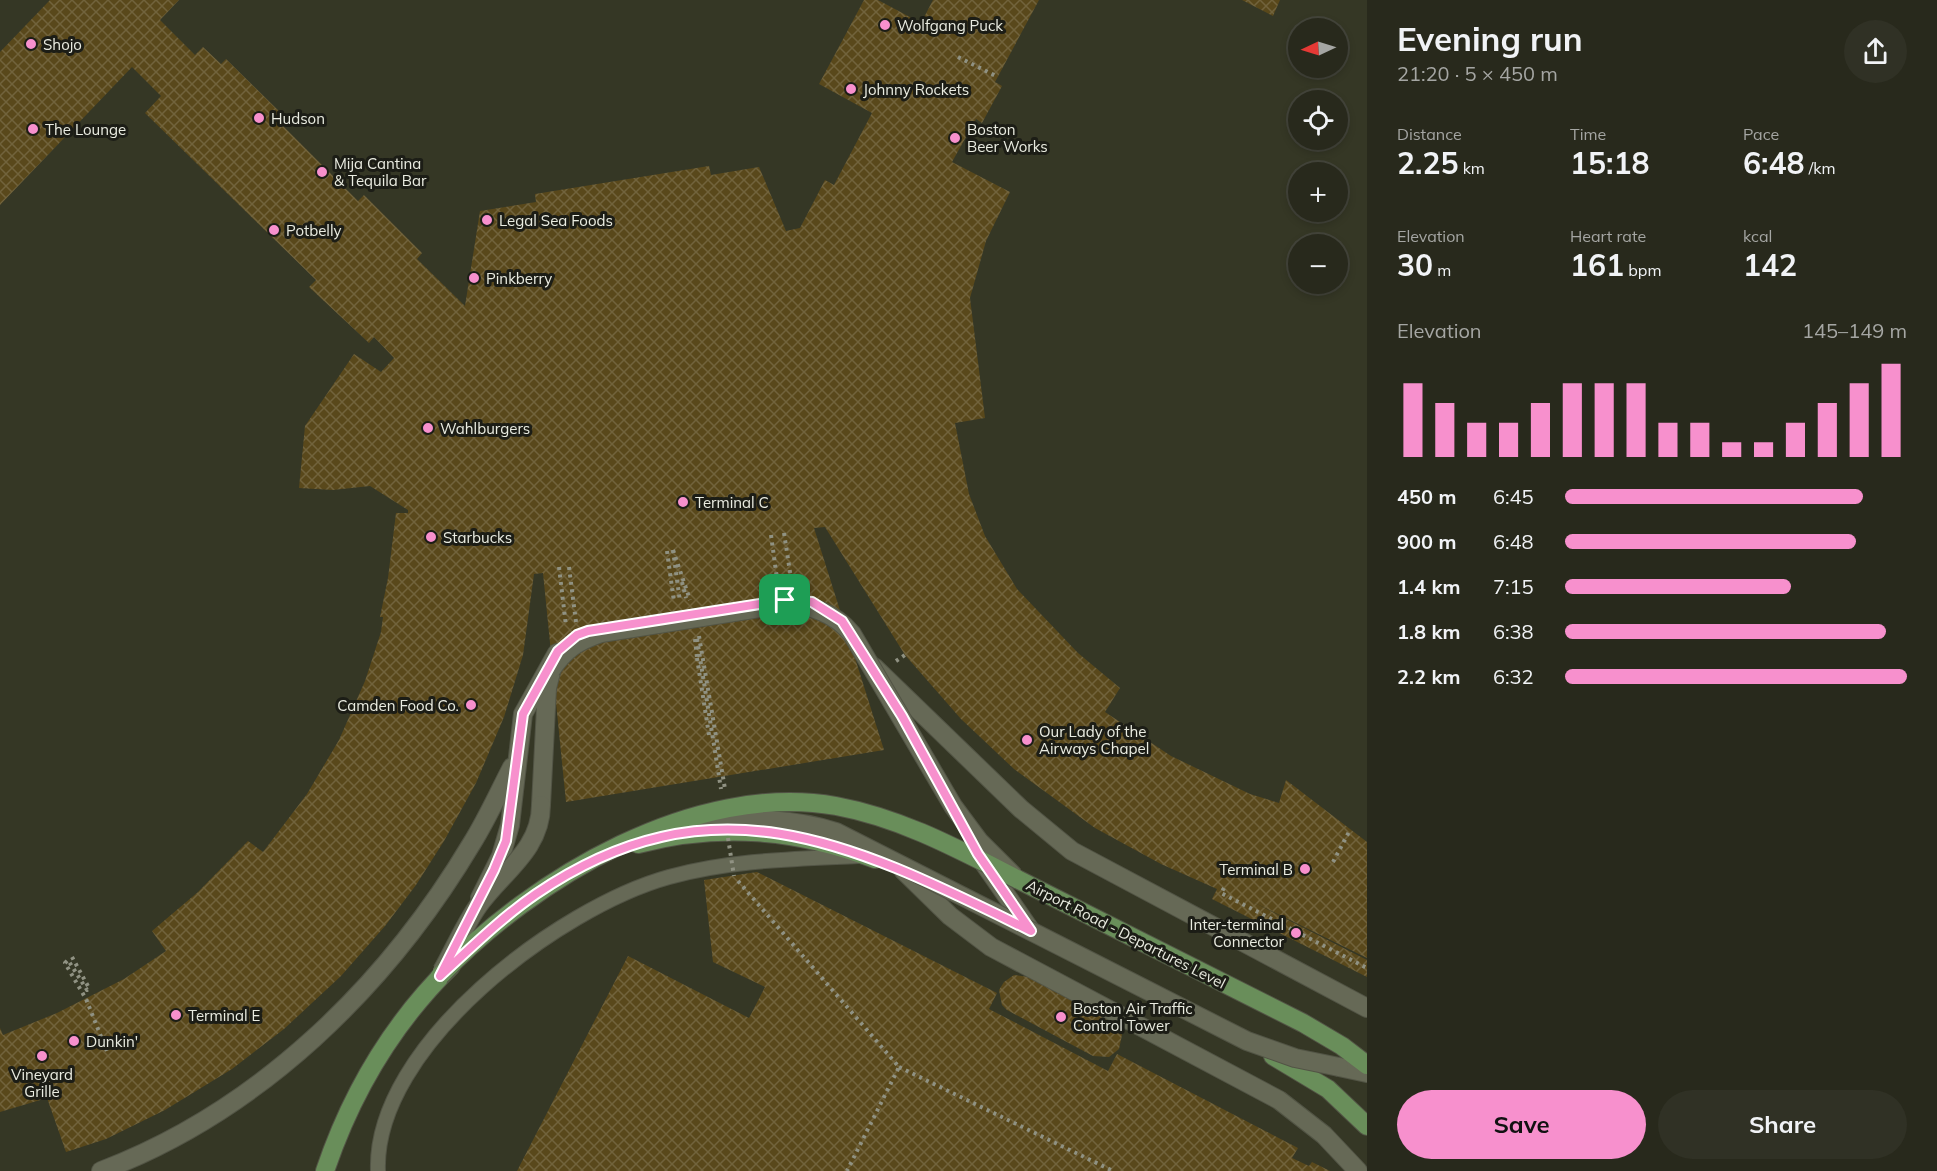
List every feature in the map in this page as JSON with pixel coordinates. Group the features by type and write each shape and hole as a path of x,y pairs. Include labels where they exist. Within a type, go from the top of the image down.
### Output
{"main road":[{"path":"440,976 501,855 512,808 515,760 523,714 558,651 573,641 687,613 787,602 814,608 841,623 852,634 953,806 979,841 1017,879"},
{"path":"440,976 479,905 517,862 537,829 541,810 547,688 551,670 573,641"},
{"path":"869,663 902,716 978,854 1031,931"},
{"path":"869,663 1014,807 1058,844 1367,1009"},
{"path":"101,1171 167,1142 231,1104 302,1048 350,1004 395,954 441,891 478,833 515,760"},
{"name":"Airport Road - Departures Level","path":"324,1171 342,1124 374,1064 411,1009 440,976 488,930 540,890 602,855 685,821 713,812 760,803 795,802 835,806 907,826 1303,1023 1342,1046 1367,1065"},
{"path":"685,821 766,819 799,822 836,832 1247,1041 1295,1058 1367,1072"},
{"path":"440,976 481,937 537,893 583,865 636,844 690,833 743,830 807,837 903,870 1031,931 1299,1070 1329,1089 1367,1126"},
{"path":"903,870 950,916 990,947 1279,1100 1324,1135 1358,1171"}],"lane":[{"path":"378,1171 380,1142 386,1115 397,1091 413,1066 439,1034 485,985 521,955 564,926 643,885 700,869 741,863 866,856"}],"path":[{"path":"958,57 998,77"},
{"path":"784,533 787,602"},
{"path":"771,534 787,602"},
{"path":"721,793 673,550 727,800"},
{"path":"667,552 687,613"},
{"path":"559,567 573,641"},
{"path":"569,567 573,641"},
{"path":"697,658 709,735"},
{"path":"727,829 734,876 899,1067 1113,1171"},
{"path":"1333,862 1350,830"},
{"path":"1224,888 1221,893 1367,968"},
{"path":"72,957 89,988 87,990 68,960 65,963 86,999 108,1054"},
{"path":"847,1171 899,1067"}],"building":[{"name":"Terminal C","path":"50,0 179,0 160,20 195,55 203,47 221,64 226,59 288,120 282,125 358,201 364,195 422,253 417,259 465,306 480,211 536,202 535,194 709,166 711,175 759,167 786,231 800,228 825,180 834,185 872,113 819,84 864,0 878,0 921,23 933,0 1039,0 995,82 1002,86 982,123 976,119 952,162 1010,192 986,241 970,298 985,418 955,423 969,494 985,536 1017,589 1078,653 1120,688 1105,712 1171,756 1250,794 1279,803 1286,780 1367,842 1367,958 1249,900 1367,960 1367,977 1212,899 1217,889 1161,864 1095,828 1014,769 961,719 905,655 825,527 814,528 884,750 566,802 543,573 534,574 523,655 504,717 476,783 444,841 416,885 385,926 341,976 284,1029 232,1069 165,1110 106,1139 66,1152 47,1098 0,1112 0,1028 3,1035 57,1013 124,979 166,951 152,931 198,892 248,841 263,852 307,794 339,740 365,681 381,632 383,617 380,617 388,578 396,513 408,513 408,510 370,486 333,490 299,488 305,426 354,354 381,372 394,358 374,337 369,343 309,287 316,280 145,113 161,96 132,67 0,205 0,52"},
{"path":"1242,0 1280,0 1273,16"},
{"path":"757,872 997,993 989,1009 1108,1071 1117,1054 1298,1148 1292,1158 1309,1166 1312,1162 1330,1171 517,1171 628,956 749,1018 765,987 713,962 704,880"},
{"name":"Boston Air Traffic Control Tower","path":"1014,975 1029,977 1115,1023 1122,1035 1119,1049 1109,1057 1093,1056 1007,1010 1002,1005 999,990 1004,982"}],"place":[{"name":"Wolfgang Puck","path":"885,25"},
{"name":"Shojo","path":"31,44"},
{"name":"Johnny Rockets","path":"851,89"},
{"name":"Hudson","path":"259,118"},
{"name":"The Lounge","path":"33,129"},
{"name":"Boston Beer Works","path":"955,138"},
{"name":"Mija Cantina & Tequila Bar","path":"322,172"},
{"name":"Legal Sea Foods","path":"487,220"},
{"name":"Potbelly","path":"274,230"},
{"name":"Pinkberry","path":"474,278"},
{"name":"Wahlburgers","path":"428,428"},
{"name":"Terminal C","path":"683,502"},
{"name":"Starbucks","path":"431,537"},
{"name":"Camden Food Co.","path":"471,705"},
{"name":"Our Lady of the Airways Chapel","path":"1027,740"},
{"name":"Terminal B","path":"1305,869"},
{"name":"Inter-terminal Connector","path":"1296,933"},
{"name":"Terminal E","path":"176,1015"},
{"name":"Boston Air Traffic Control Tower","path":"1061,1017"},
{"name":"Dunkin'","path":"74,1041"},
{"name":"Vineyard Grille","path":"42,1056"}],"route":[{"path":"785,600 812,602 842,621 902,716 978,854 1031,931 933,883 836,845 807,837 762,831 702,831 636,844 583,865 537,893 481,937 440,976 501,855 510,825 519,726 540,680 558,651 577,635 588,631 785,600"}]}
